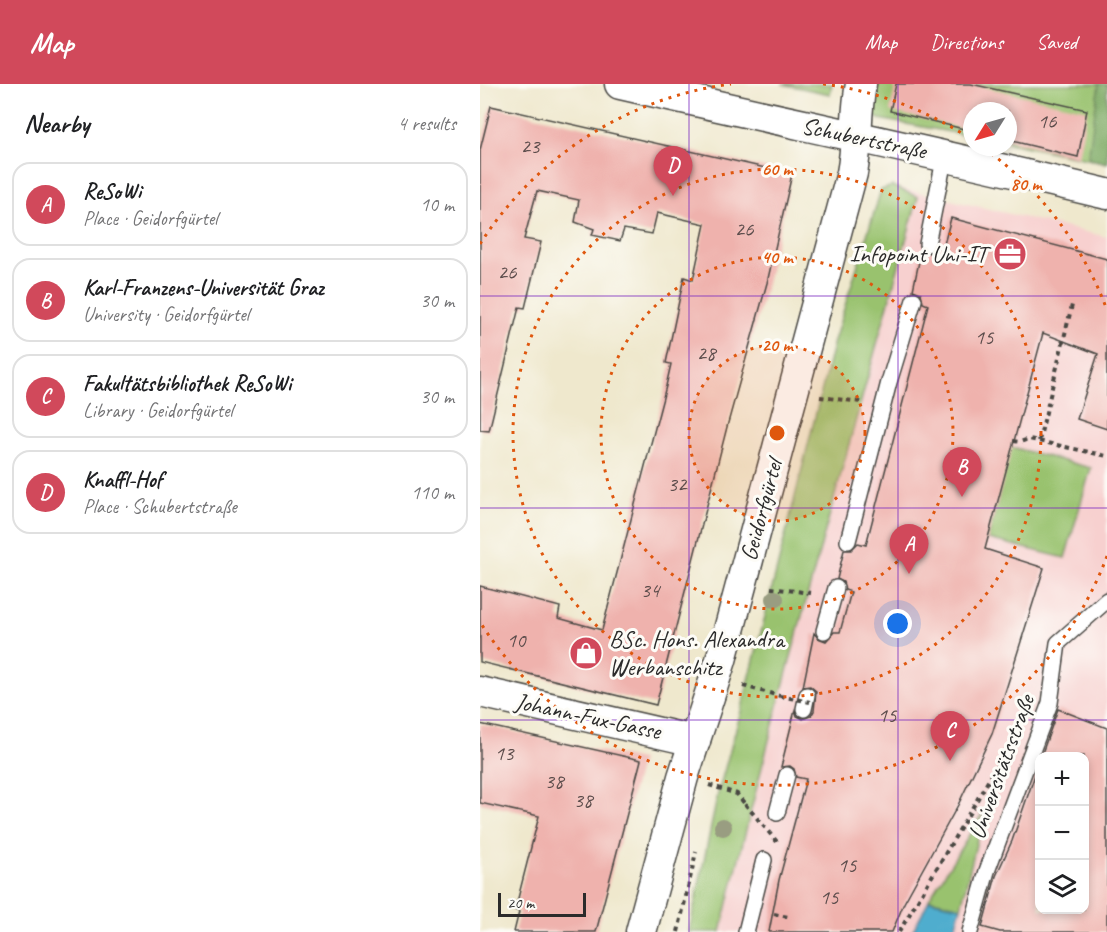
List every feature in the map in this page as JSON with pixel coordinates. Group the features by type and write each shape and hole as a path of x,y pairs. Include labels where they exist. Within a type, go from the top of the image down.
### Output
{"street":[{"name":"Schubertstraße","path":"620,84 856,138 945,155 1107,194"},
{"name":"Geidorfgürtel","path":"641,932 695,741 721,660 846,195 856,152 856,107 861,84"},
{"name":"Johann-Fux-Gasse","path":"480,692 695,741"}],"lane":[{"path":"927,244 945,155"},
{"path":"848,541 889,381 914,300"},
{"path":"824,630 836,588"},
{"name":"Universitätsstraße","path":"970,932 987,871 1050,703 1058,643 1107,600"},
{"path":"777,813 787,775"},
{"path":"746,932 764,860"}],"path":[{"path":"1040,441 1072,305"},
{"path":"816,397 861,402"},
{"path":"1013,441 1020,442 1029,439 1107,456"},
{"path":"768,588 807,591"},
{"path":"743,686 807,702"},
{"path":"899,932 1008,748"},
{"path":"706,784 737,794 778,843"},
{"path":"678,932 698,842"}],"shaded area":[{"path":"892,186 1107,237 1107,932 712,932"}],"green space":[{"path":"782,84 832,84 830,94"},
{"path":"861,84 1107,84 1107,163 1017,145 1017,102 963,102 963,134 879,119 856,107"},
{"path":"1099,84 1107,84 1107,163 1088,159"},
{"path":"892,186 918,197 791,655 721,932 689,932 718,793 743,704 834,341 881,190"},
{"path":"1011,447 1091,468 1065,558 988,539"},
{"path":"984,811 961,907 929,899"}],"water":[{"path":"929,900 961,907 954,932 912,932"}],"building":[{"path":"896,84 971,84 1087,110 1078,157 1017,142 1017,102 963,102 963,129 890,111"},
{"path":"491,106 792,174 767,283 728,423 656,705 480,662 480,586 560,607 558,618 602,630 666,386 671,364 666,363 684,277 693,280 705,224 657,213 652,234 624,229 620,241 592,235 594,229 575,222 579,200 537,191 524,239 541,242 525,308 519,307 489,431 480,430 480,150"},
{"path":"951,218 1107,259 1107,429 1077,419 1098,354 1043,333 985,549 1044,568 992,734 958,805 904,903 892,932 769,932 779,880 806,779 796,777 794,769 790,766 781,767 795,710 797,716 803,719 811,716 814,711 816,691 810,686 803,687 814,633 818,638 826,641 834,632 840,632 851,592 845,590 843,582 837,579 844,550 851,550 858,543 866,545 928,305 923,303 921,293 913,290 921,252 930,253 936,247 943,248"},
{"path":"1058,709 1107,728 1107,932 1000,932 982,927 996,876 1012,841 1035,775 1035,914 1089,914 1089,752 1042,752"},
{"path":"480,724 641,760 596,932 514,932 519,912 515,910 539,816 480,803"}],"place":[{"name":"Knaffl-Hof","path":"673,196"},
{"name":"Infopoint Uni-IT","path":"1010,254"},
{"name":"Karl-Franzens-Universität Graz","path":"962,497"},
{"name":"ReSoWi","path":"909,574"},
{"name":"BSc. Hons. Alexandra Werbanschitz","path":"586,653"},
{"name":"Fakultätsbibliothek ReSoWi","path":"950,761"}]}
